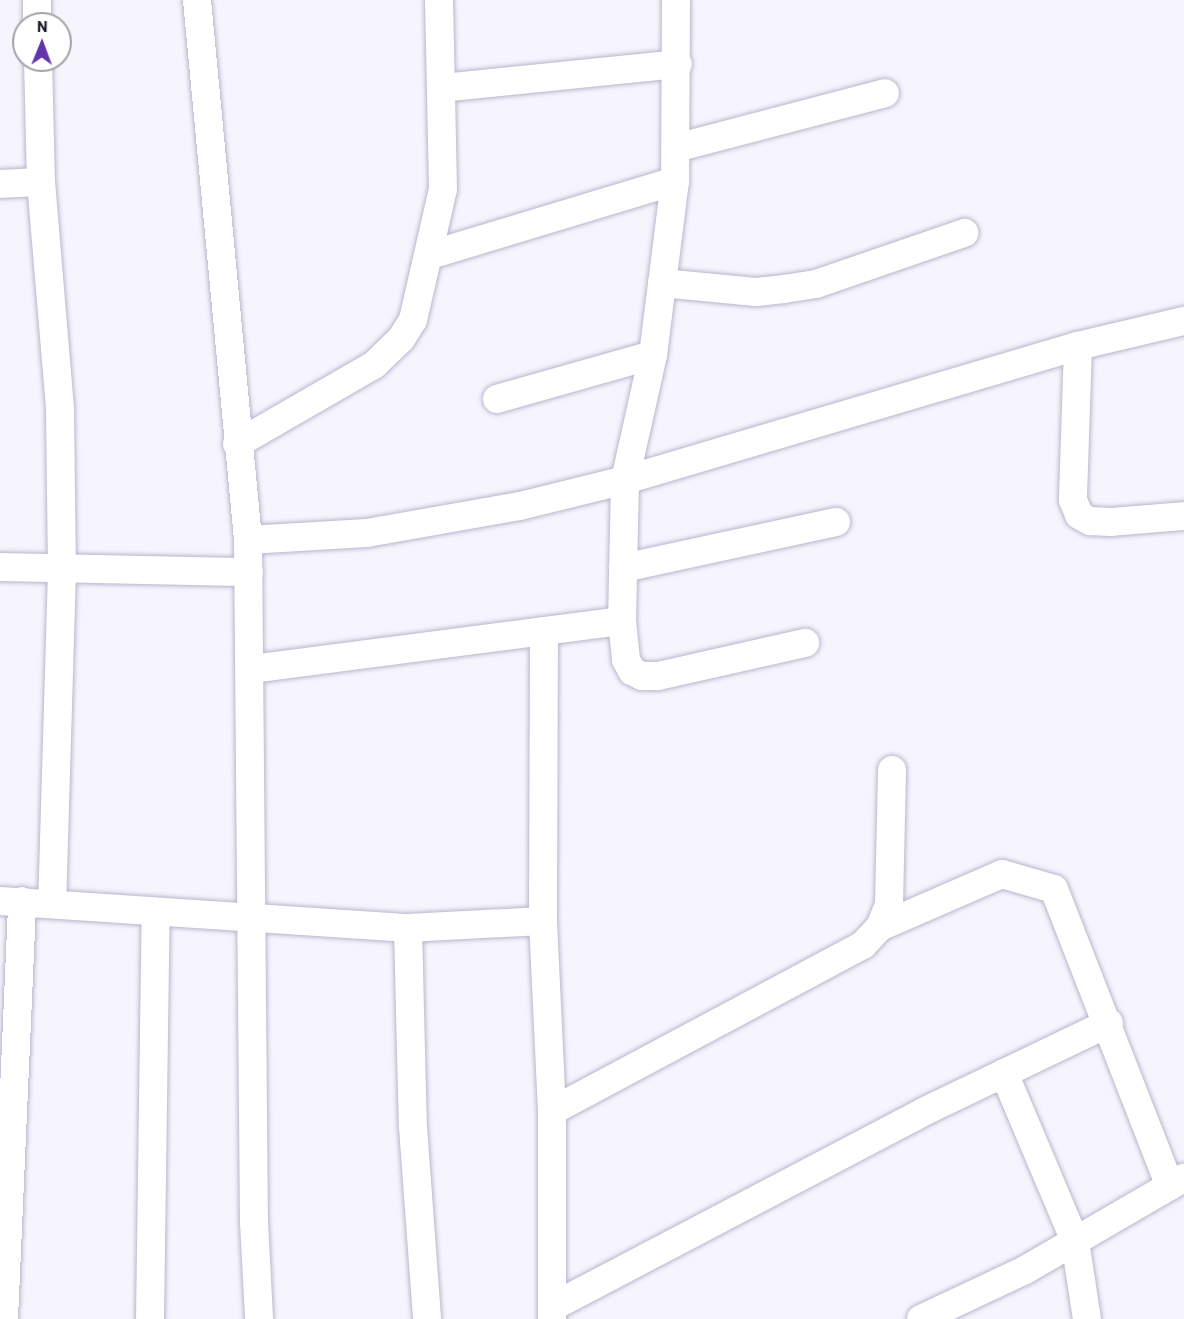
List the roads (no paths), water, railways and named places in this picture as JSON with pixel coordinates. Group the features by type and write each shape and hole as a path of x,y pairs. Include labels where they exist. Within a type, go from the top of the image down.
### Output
{"street":[{"path":"197,0 237,444 249,540 254,920 254,1222 259,1319"},
{"path":"237,444 374,365 401,339 413,320 430,255 443,189 439,0"},
{"path":"676,0 678,64 675,181 653,355 626,480 622,621 626,660 632,671 642,676 658,676 805,643"},
{"path":"442,88 678,64"},
{"path":"38,72 41,182 60,410 62,571 52,904"},
{"path":"676,148 885,93"},
{"path":"430,255 675,181"},
{"path":"0,184 41,182"},
{"path":"662,283 756,292 816,284 964,233"},
{"path":"249,540 367,533 520,506 626,480 1078,346 1184,321"},
{"path":"1078,346 1073,500 1080,515 1090,521 1111,522 1184,516"},
{"path":"497,399 653,355"},
{"path":"623,568 836,522"},
{"path":"0,567 62,571 249,572"},
{"path":"251,669 622,621"},
{"path":"544,631 543,921 552,1111 552,1313 1004,1073 1109,1023"},
{"path":"552,1111 863,945 880,927 889,905 892,770"},
{"path":"880,927 1002,874 1054,889 1177,1182 1025,1270 921,1319"},
{"path":"4,1319 11,901 254,920 408,928 543,921"},
{"path":"150,1319 156,912"},
{"path":"408,928 413,1127 427,1319"},
{"path":"1004,1073 1075,1241 1087,1319"}]}
